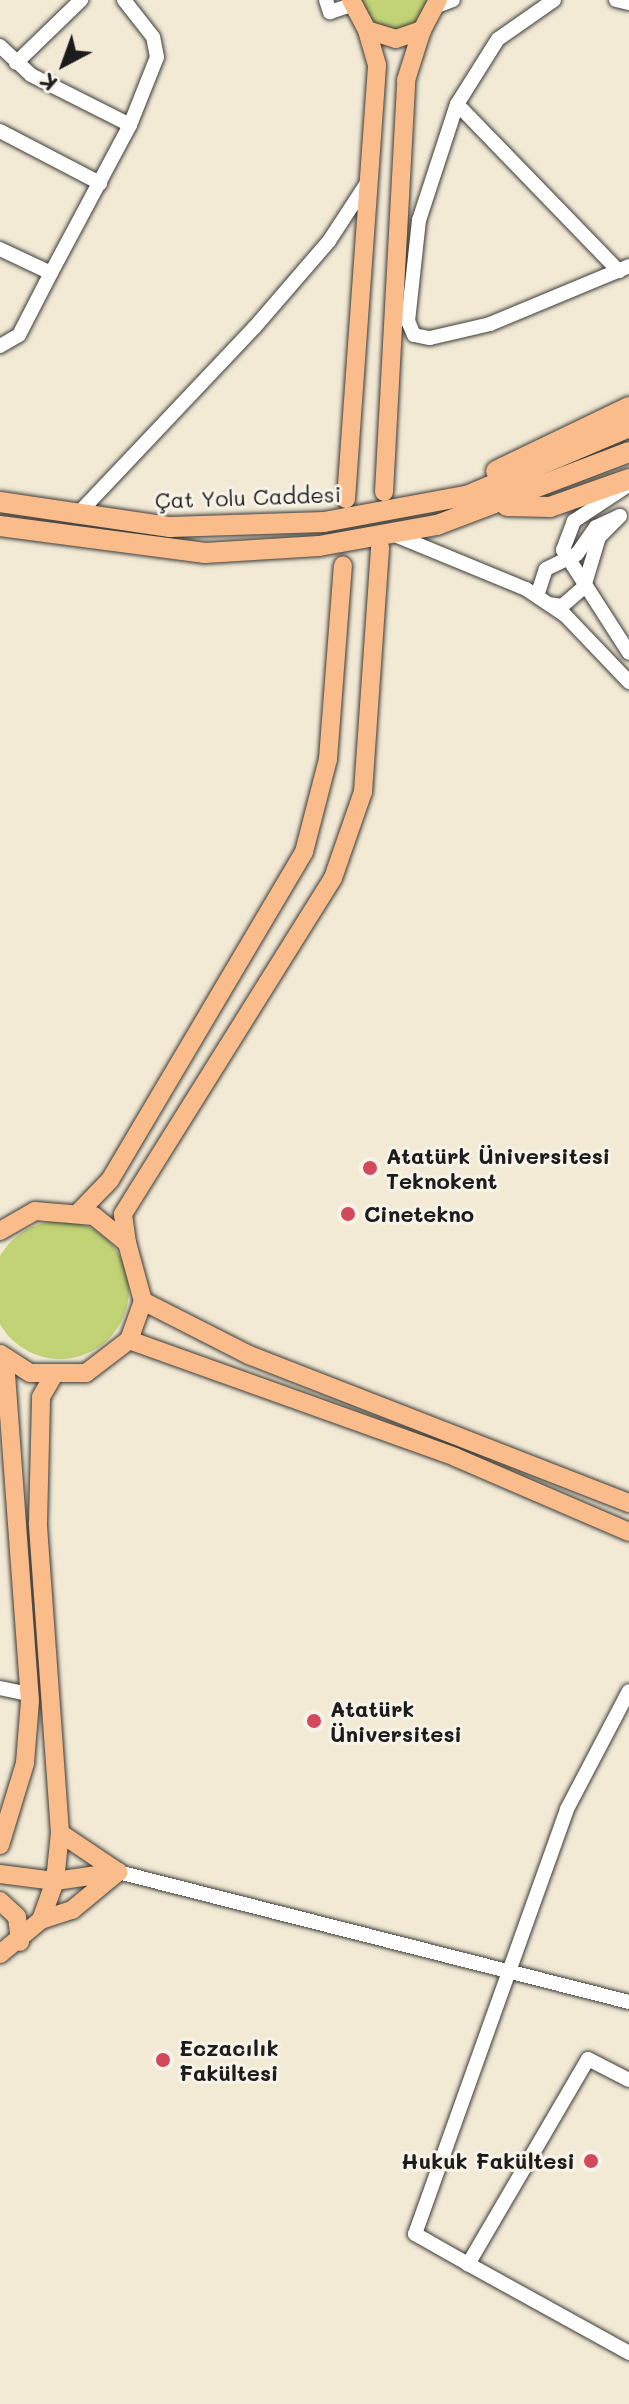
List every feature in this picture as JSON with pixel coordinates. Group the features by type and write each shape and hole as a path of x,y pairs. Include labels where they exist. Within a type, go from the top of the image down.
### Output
{"highway":[{"path":"448,499 629,407"},
{"name":"Çat Yolu Caddesi","path":"0,502 76,516 170,527 324,522 448,499 629,427"},
{"path":"0,526 205,553 386,541 495,506 629,452"},
{"path":"495,506 550,507 629,482"}],"main road":[{"path":"346,499 377,65 367,30 351,2"},
{"path":"384,492 406,80 422,30 443,2"},
{"path":"367,30 396,39 422,30"},
{"path":"0,1845 25,1763 29,1694 2,1356 52,1378 86,1373 129,1340 143,1301 127,1243 123,1214 333,878 363,792 386,541"},
{"path":"80,1211 110,1180 304,852 328,759 343,566"},
{"path":"0,1229 35,1211 80,1211 127,1243"},
{"path":"143,1301 249,1355 629,1503"},
{"path":"129,1340 455,1457 629,1532"},
{"path":"41,1920 55,1881 60,1833 38,1523 41,1397 52,1378"},
{"path":"60,1833 118,1872"},
{"path":"0,1874 55,1881 118,1872"},
{"path":"6,1949 41,1920 72,1910 118,1872"},
{"path":"0,1901 17,1917 6,1949"}],"street":[{"path":"16,63 81,0"},
{"path":"0,346 19,335 130,125 157,57 153,37 124,0"},
{"path":"326,0 330,12 351,2"},
{"path":"457,104 624,268 490,324 414,335 409,291 419,220 457,104 498,39 554,0"},
{"path":"616,0 629,3"},
{"path":"0,46 16,63 130,125"},
{"path":"0,131 100,183"},
{"path":"76,516 291,286 371,177"},
{"path":"0,249 51,273"},
{"path":"629,482 574,521 563,536 566,557 629,653"},
{"path":"543,600 546,569 566,557 596,527 624,515"},
{"path":"386,541 562,606 584,587 599,537 624,515"},
{"path":"543,600 629,682"},
{"path":"0,1688 29,1694"},
{"path":"629,1691 567,1809 513,1974 415,2234 629,2353"},
{"path":"118,1872 629,2002"},
{"path":"468,2264 588,2059 629,2080"}],"green space":[{"path":"356,0 429,0 421,21 401,33 378,30"},
{"path":"60,1221 87,1226 109,1241 124,1263 129,1290 124,1317 109,1339 87,1354 60,1359 33,1354 11,1339 -4,1317 -9,1290 -4,1263 11,1241 33,1226"}],"place":[{"name":"Atatürk Üniversitesi Teknokent","path":"370,1168"},
{"name":"Cinetekno","path":"348,1214"},
{"name":"Atatürk Üniversitesi","path":"314,1721"},
{"name":"Eczacılık Fakültesi","path":"163,2060"},
{"name":"Hukuk Fakültesi","path":"591,2161"}]}
